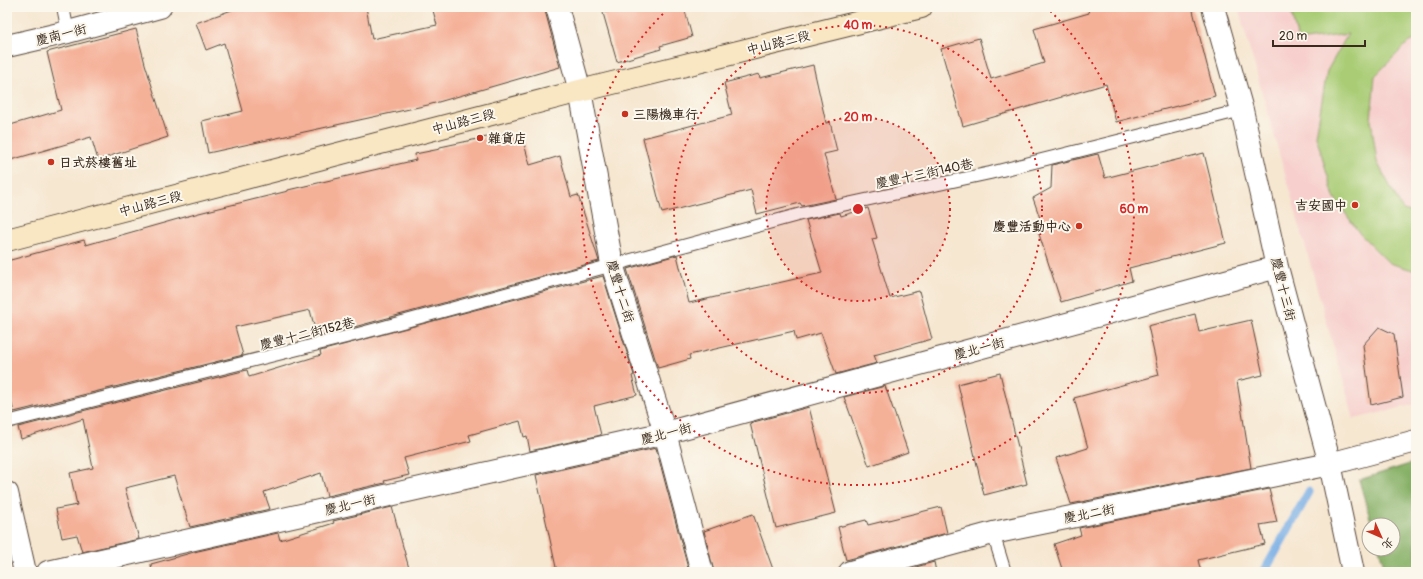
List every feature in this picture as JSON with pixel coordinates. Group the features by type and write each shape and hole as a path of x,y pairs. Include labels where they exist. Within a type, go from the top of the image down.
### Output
{"street":[{"name":"慶南一街","path":"7,46 68,32 160,7"},
{"name":"慶豐十二街","path":"557,7 580,91 612,264 665,433 702,572"},
{"name":"中山路三段","path":"7,240 580,91 921,7"},
{"name":"慶豐十三街","path":"1213,7 1242,110 1277,267 1330,464 1353,572"},
{"name":"慶北一街","path":"48,572 665,433 1277,267"},
{"name":"慶北二街","path":"850,572 993,532 1330,464 1416,441"},
{"path":"7,493 25,572"}],"lane":[{"path":"63,7 68,32"},
{"name":"慶豐十三街140巷","path":"612,264 801,214 990,173 1242,110"},
{"name":"慶豐十二街152巷","path":"7,422 358,334 612,264"},
{"path":"993,532 1005,572"}],"shaded area":[{"name":"吉安國中","path":"1238,7 1416,7 1416,404 1354,419"}],"green space":[{"path":"1309,7 1416,7 1416,40 1409,42 1375,76 1371,120 1377,162 1403,210 1416,213 1416,271 1389,263 1360,234 1334,197 1316,136 1327,71 1348,34 1298,41 1291,11"},
{"path":"1416,462 1416,572 1386,572 1381,557 1401,557 1401,517 1370,517 1359,480"}],"building":[{"path":"240,7 366,7 372,39 437,25 432,7 544,7 560,67 428,105 208,153 202,121 243,111 224,43 206,50 196,23"},
{"path":"622,7 684,7 692,37 660,46 661,49 617,62 603,13"},
{"path":"1087,7 1192,7 1215,96 1116,122 1106,84 963,126 941,49 979,38 991,79 1044,63 1034,29 1089,13"},
{"path":"136,29 145,64 168,137 98,160 91,137 7,161 7,126 61,110 47,52"},
{"path":"813,65 826,123 830,122 837,151 824,154 836,199 802,206 800,203 757,214 751,190 662,213 643,138 732,115 724,83 759,74 760,78"},
{"path":"521,133 530,165 560,156 571,197 578,195 599,261 317,337 310,310 235,327 243,355 14,412 7,386 7,261 84,240 86,245 288,190 416,160 415,154 440,149 440,147 501,134 502,139"},
{"path":"1204,153 1226,243 1129,268 1132,281 1061,302 1037,228 1042,224 1033,198 1051,188 1052,165 1098,154 1105,178"},
{"path":"868,208 877,238 872,239 890,298 919,291 932,339 874,355 877,363 836,374 821,333 796,340 794,331 689,355 690,359 658,368 627,269 677,255 689,303 822,273 806,220 840,213 841,216"},
{"path":"603,276 634,375 632,376 637,395 594,406 601,435 530,451 527,436 524,437 520,421 469,435 471,441 404,458 409,475 384,481 385,483 327,496 321,473 264,492 270,509 190,527 174,476 125,488 139,539 82,552 77,535 62,538 56,509 77,505 70,473 93,468 83,419 21,439 18,427 247,370 249,377 321,355 320,351"},
{"path":"1195,314 1199,332 1251,320 1263,375 1237,381 1251,468 1071,504 1056,458 1088,448 1074,398 1159,375 1148,326"},
{"path":"1379,327 1394,334 1403,397 1371,405 1363,345"},
{"path":"1000,373 1027,484 984,495 958,384"},
{"path":"885,386 908,452 869,466 844,397"},
{"path":"809,407 836,513 776,528 750,423"},
{"path":"656,448 689,572 557,572 536,475"},
{"path":"1269,489 1277,522 1260,525 1265,544 1198,560 1201,572 1063,572 1054,544 1081,535 1079,528"},
{"path":"392,507 410,572 152,572 151,564 198,551 278,533 280,540 334,523 333,521"},
{"path":"941,507 947,533 846,560 838,527 866,520 868,525"},
{"path":"753,514 774,572 714,572 704,531"},
{"path":"934,562 936,572 898,572"}],"waterway":[{"path":"1264,572 1309,492"}],"place":[{"name":"三陽機車行","path":"625,114"},
{"name":"雜貨店","path":"480,138"},
{"name":"日式菸樓舊址","path":"51,162"},
{"name":"吉安國中","path":"1355,205"},
{"name":"慶豐活動中心","path":"1079,226"}]}
